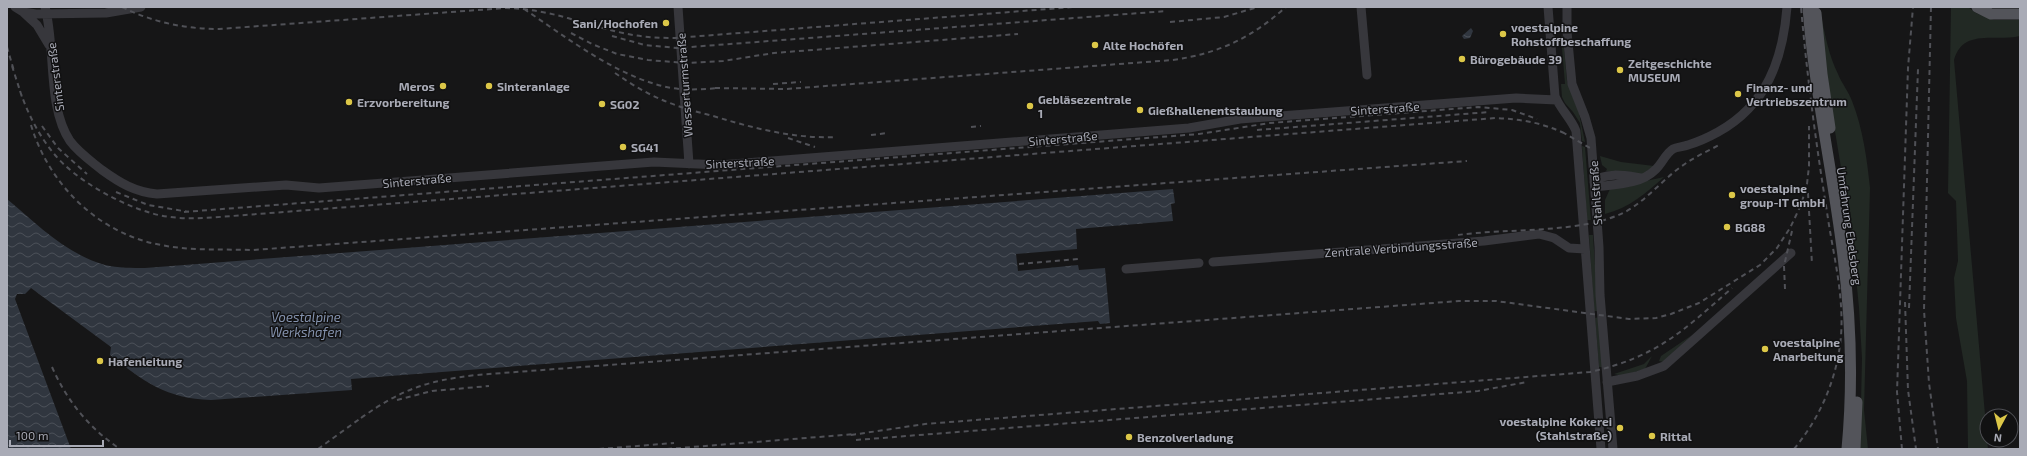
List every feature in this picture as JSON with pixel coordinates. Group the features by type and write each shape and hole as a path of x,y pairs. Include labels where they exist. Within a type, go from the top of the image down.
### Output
{"main road":[{"name":"Umfahrung Ebelsberg","path":"1808,7 1817,99 1837,214 1847,289 1850,368 1847,449"},
{"name":"Umfahrung Ebelsberg","path":"1816,7 1822,74 1845,214 1854,288 1858,366 1854,449"},
{"path":"1977,7 1991,14 2020,14"}],"street":[{"path":"18,9 30,9 34,7"},
{"path":"18,9 36,14 46,10 106,13 142,7"},
{"name":"Wasserturmstraße","path":"678,7 689,164"},
{"path":"1361,7 1367,74"},
{"path":"1548,7 1556,100 1571,119 1576,131 1601,449"},
{"name":"Stahlstraße","path":"1566,7 1570,74 1575,93 1589,130 1592,156 1597,217 1600,295 1613,449"},
{"path":"1594,184 1612,180 1642,178 1656,170 1672,150 1719,132 1743,114 1758,98 1767,84 1780,55 1784,39 1787,7"},
{"path":"18,9 41,31 52,52"},
{"name":"Sinterstraße","path":"46,10 58,110 71,142 88,159 123,184 144,193 157,194 286,185 319,188 654,162 720,165 1189,128 1240,119 1516,98 1556,100"},
{"path":"1592,156 1599,168 1612,180"},
{"path":"1597,217 1602,194 1612,180"},
{"name":"Zentrale Verbindungsstraße","path":"1213,262 1484,241 1538,234 1550,236 1568,248 1585,249"},
{"path":"1607,382 1638,376 1664,366 1791,253"},
{"path":"1126,269 1199,263"}],"shaded area":[{"path":"1951,7 1968,7 1976,13 1994,20 2020,20 2020,36 1981,38 1972,40 1958,50 1954,60 1984,408 1979,408 1979,448 1988,449 1968,449 1967,381 1956,318 1954,278 1958,261 1956,201 1948,193"},
{"path":"1821,15 1832,60 1851,98 1859,122 1866,155 1870,188 1864,410 1868,449 1860,449 1862,358 1859,308 1852,234 1827,83"},
{"path":"1561,36 1563,36 1567,81 1579,113 1585,142 1582,141 1580,123 1562,97 1561,84 1565,84"},
{"path":"1582,146 1585,147 1591,220 1587,220"},
{"path":"1600,156 1621,162 1654,166 1643,174 1606,171 1607,169 1602,165"},
{"path":"1664,177 1644,194 1629,204 1605,214 1605,200 1610,189"},
{"path":"1589,235 1593,235 1598,311 1594,311"},
{"path":"1599,317 1603,367 1599,367 1595,318"},
{"path":"1692,335 1663,362 1659,361 1661,356"},
{"path":"1652,356 1645,369 1623,376 1614,374 1644,364"}],"water":[{"path":"1471,28 1473,31 1470,38 1464,39 1462,36"},
{"name":"Voestalpine Werkshafen","path":"1173,189 1175,203 1171,204 1173,221 1076,229 1077,249 1016,254 1018,271 1078,265 1079,270 1105,268 1110,323 1100,324 1098,321 351,379 352,390 211,400 195,399 168,392 156,387 134,373 110,355 111,347 31,288 25,294 17,294 15,299 71,449 7,449 7,199 41,228 77,254 105,265 145,268"}],"railway":[{"path":"122,7 157,21 206,29 506,8 552,14 629,34 649,37 675,38 1074,7"},
{"path":"1170,22 1224,17 1258,7"},
{"path":"715,88 786,89 1173,60 1206,53 1247,36 1286,7"},
{"path":"1794,449 1818,413 1830,387 1838,359 1841,328 1838,278 1816,135 1801,7"},
{"path":"1902,449 1897,392 1908,68 1913,7"},
{"path":"1931,7 1924,310 1929,383 1938,449"},
{"path":"524,9 598,58 638,78 659,85 679,89 719,88"},
{"path":"612,36 645,45 677,48 1167,11"},
{"path":"571,33 592,44 617,54 648,60 685,63 723,61 774,53 1018,34"},
{"path":"7,47 14,71"},
{"path":"12,66 22,97"},
{"path":"1909,308 1918,69"},
{"path":"615,73 633,85 669,103 743,125 789,134 836,137"},
{"path":"773,84 801,82"},
{"path":"20,91 30,116 44,140 55,155 74,173 99,190 125,204 161,216 181,218 222,217 1496,118 1532,122 1566,134"},
{"path":"184,212 1199,134 1270,123 1478,107 1512,110 1537,119"},
{"path":"1257,130 1490,112"},
{"path":"31,125 39,147 50,168 64,186 97,218 117,230 138,239 172,247 207,249 253,250 1467,161"},
{"path":"42,126 58,148 87,174"},
{"path":"971,127 981,126"},
{"path":"361,418 389,400 415,388 443,380 476,375 1459,301 1496,301 1629,319 1656,318 1699,303 1760,265 1777,248 1790,228 1801,205 1807,184 1809,166 1809,126"},
{"path":"1562,132 1592,149"},
{"path":"871,135 888,133"},
{"path":"788,138 815,147"},
{"path":"1458,235 1566,227 1588,224 1607,219 1633,207 1682,166 1721,144"},
{"path":"116,192 148,205 189,212"},
{"path":"1808,193 1812,264"},
{"path":"1785,289 1784,266 1792,231"},
{"path":"1019,264 1078,259"},
{"path":"851,435 925,424 1590,372 1634,359 1668,340 1683,330 1732,288"},
{"path":"1905,302 1908,390 1916,449"},
{"path":"52,367 65,391 80,413 98,432 120,449"},
{"path":"856,440 1478,391 1527,382"},
{"path":"397,400 432,391 489,386"},
{"path":"318,449 365,415"},
{"path":"667,449 856,434"},
{"path":"599,449 674,443"}],"place":[{"name":"Sani/Hochofen","path":"666,23"},
{"name":"voestalpine Rohstoffbeschaffung","path":"1503,34"},
{"name":"Alte Hochöfen","path":"1095,45"},
{"name":"Bürogebäude 39","path":"1462,59"},
{"name":"Zeitgeschichte MUSEUM","path":"1620,70"},
{"name":"Meros","path":"443,86"},
{"name":"Sinteranlage","path":"489,86"},
{"name":"Finanz- und Vertriebszentrum","path":"1738,94"},
{"name":"Erzvorbereitung","path":"349,102"},
{"name":"SG02","path":"602,104"},
{"name":"Gebläsezentrale 1","path":"1030,106"},
{"name":"Gießhallenentstaubung","path":"1140,110"},
{"name":"SG41","path":"623,147"},
{"name":"voestalpine group-IT GmbH","path":"1732,195"},
{"name":"BG88","path":"1727,227"},
{"name":"voestalpine Anarbeitung","path":"1765,349"},
{"name":"Hafenleitung","path":"100,361"},
{"name":"voestalpine Kokerei (Stahlstraße)","path":"1620,428"},
{"name":"Rittal","path":"1652,436"},
{"name":"Benzolverladung","path":"1129,437"}]}
